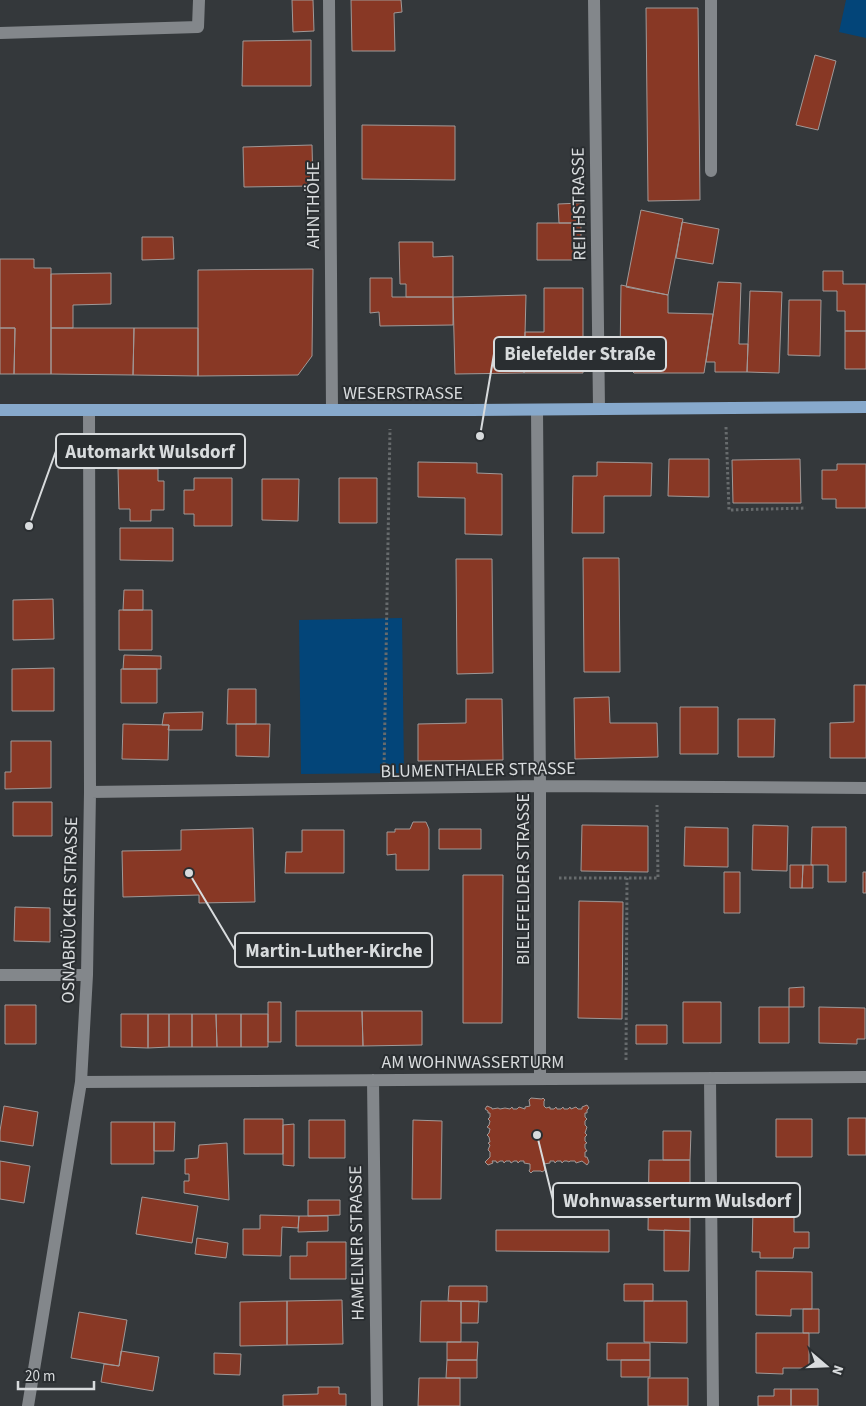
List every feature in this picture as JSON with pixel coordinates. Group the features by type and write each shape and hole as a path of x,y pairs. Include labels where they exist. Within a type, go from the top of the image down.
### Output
{"main road":[{"name":"WESERSTRASSE","path":"0,410 537,410 866,407"}],"street":[{"path":"0,33 198,27 198,0"},
{"name":"AHNTHÖHE","path":"329,0 332,410"},
{"name":"REITHSTRASSE","path":"594,0 599,408"},
{"path":"710,170 711,0"},
{"name":"BIELEFELDER STRASSE","path":"537,410 540,1079"},
{"name":"OSNABRÜCKER STRASSE","path":"28,1406 81,1082 87,975 90,792 89,411"},
{"name":"BLUMENTHALER STRASSE","path":"90,792 540,786 866,788"},
{"path":"0,975 87,975"},
{"name":"AM WOHNWASSERTURM","path":"81,1082 866,1076"},
{"path":"710,1078 713,1406"},
{"name":"HAMELNER STRASSE","path":"373,1080 377,1406"}],"path":[{"path":"725,408 729,510 806,508"},
{"path":"383,788 390,410"},
{"path":"540,878 658,878 656,787"},
{"path":"626,1078 627,878"}],"shaded area":[{"path":"846,0 866,0 866,38 839,32"},
{"path":"402,618 404,773 301,774 299,620"}],"building":[{"path":"292,0 313,0 314,31 293,32"},
{"path":"351,0 401,0 402,12 394,13 395,51 352,51"},
{"path":"646,8 698,8 700,200 648,201"},
{"path":"311,40 311,86 242,86 243,41"},
{"path":"815,55 836,61 818,130 796,125"},
{"path":"362,125 455,126 455,180 362,179"},
{"path":"312,145 313,186 244,187 243,147"},
{"path":"581,203 581,223 559,223 558,204"},
{"path":"641,210 683,219 668,295 626,287"},
{"path":"682,222 719,229 713,264 676,258"},
{"path":"537,223 581,223 581,260 537,260"},
{"path":"142,237 173,237 174,259 142,260"},
{"path":"399,242 433,242 433,257 453,256 453,297 406,297 406,284 400,284"},
{"path":"0,259 34,259 34,268 51,268 51,374 14,374 15,328 0,328"},
{"path":"313,269 312,356 298,375 198,376 198,270"},
{"path":"823,271 843,271 843,284 866,284 866,331 845,331 845,311 837,311 837,291 823,291"},
{"path":"111,273 111,304 73,305 73,328 51,328 51,274"},
{"path":"370,278 392,278 392,297 453,297 453,325 380,326 379,312 370,313"},
{"path":"718,282 741,283 739,344 748,344 747,372 715,372 715,362 706,362"},
{"path":"621,285 668,295 668,313 713,314 704,373 634,373 620,359"},
{"path":"544,288 583,288 583,373 524,373 525,332 544,332"},
{"path":"750,291 782,292 779,373 747,372"},
{"path":"526,295 524,373 455,374 453,297"},
{"path":"789,300 821,300 820,356 788,355"},
{"path":"0,328 15,328 14,374 0,374"},
{"path":"51,328 134,328 133,375 51,374"},
{"path":"134,328 198,328 198,376 133,375"},
{"path":"845,331 866,331 866,369 845,369"},
{"path":"669,459 709,459 709,497 668,496"},
{"path":"800,459 801,503 733,503 732,460"},
{"path":"418,462 477,463 477,473 502,474 502,535 465,534 465,498 418,497"},
{"path":"597,462 652,463 651,496 604,496 604,533 572,533 573,476 597,476"},
{"path":"837,464 866,464 866,508 836,508 836,499 822,499 822,470 837,470"},
{"path":"118,469 158,469 158,481 164,481 164,510 151,510 151,521 130,521 130,509 119,509"},
{"path":"194,478 232,478 232,526 194,526 194,514 184,514 184,490 194,490"},
{"path":"339,478 377,478 377,523 339,523"},
{"path":"262,479 299,479 298,521 262,520"},
{"path":"120,528 173,528 173,561 120,560"},
{"path":"583,558 619,558 620,672 584,672"},
{"path":"456,559 492,559 493,673 457,674"},
{"path":"124,590 143,590 143,610 123,610"},
{"path":"53,599 54,639 13,640 13,600"},
{"path":"119,610 152,610 152,650 119,650"},
{"path":"124,655 161,656 161,669 123,669"},
{"path":"54,668 54,711 12,711 12,669"},
{"path":"121,669 157,669 157,703 121,703"},
{"path":"854,685 866,685 866,758 830,758 830,723 854,722"},
{"path":"228,689 256,689 256,724 227,724"},
{"path":"609,697 610,723 657,723 658,757 575,759 574,698"},
{"path":"466,699 502,699 503,760 418,761 418,724 466,723"},
{"path":"680,707 718,707 718,754 680,754"},
{"path":"203,712 202,730 168,730 169,725 162,725 164,713"},
{"path":"738,719 775,719 774,757 738,757"},
{"path":"123,724 169,725 168,760 122,759"},
{"path":"236,724 270,724 269,757 236,756"},
{"path":"11,741 51,741 51,788 5,789 5,772 11,772"},
{"path":"13,802 52,802 52,836 13,836"},
{"path":"413,822 426,822 429,829 429,870 396,870 396,854 387,855 387,832 395,832 395,829 410,829"},
{"path":"582,825 648,826 648,872 581,871"},
{"path":"753,825 788,826 787,871 752,870"},
{"path":"685,827 728,828 728,867 684,866"},
{"path":"812,827 846,827 846,882 828,882 828,865 811,865"},
{"path":"253,828 255,902 199,903 199,895 123,897 122,851 181,850 181,830"},
{"path":"439,829 481,829 481,849 439,849"},
{"path":"302,830 344,830 344,873 285,873 286,852 302,852"},
{"path":"790,865 803,865 802,888 790,888"},
{"path":"803,865 813,865 813,888 802,888"},
{"path":"724,872 740,872 740,913 724,913"},
{"path":"863,872 866,872 866,893 863,893"},
{"path":"463,875 503,875 502,1023 463,1023"},
{"path":"579,901 623,902 622,1019 578,1018"},
{"path":"15,907 50,908 50,942 14,941"},
{"path":"804,987 804,1007 789,1007 789,988"},
{"path":"268,1002 281,1002 281,1042 268,1042"},
{"path":"683,1002 721,1002 721,1043 683,1043"},
{"path":"5,1005 36,1005 36,1044 5,1044"},
{"path":"759,1007 789,1007 789,1043 759,1043"},
{"path":"819,1007 865,1008 865,1039 857,1039 857,1044 819,1043"},
{"path":"296,1011 362,1011 363,1046 296,1046"},
{"path":"362,1011 422,1011 422,1045 363,1046"},
{"path":"121,1014 148,1014 148,1048 121,1047"},
{"path":"148,1014 169,1014 169,1047 148,1048"},
{"path":"169,1014 192,1014 192,1047 169,1047"},
{"path":"192,1014 216,1014 217,1047 192,1047"},
{"path":"216,1014 241,1014 241,1047 217,1047"},
{"path":"241,1014 268,1014 268,1047 241,1047"},
{"path":"636,1025 667,1025 667,1044 636,1044"},
{"path":"531,1098 543,1098 545,1100 544,1106 546,1108 550,1107 550,1109 556,1107 561,1109 563,1107 568,1109 570,1107 571,1109 576,1107 582,1109 582,1107 587,1105 589,1108 587,1113 585,1113 587,1119 585,1125 587,1127 585,1133 587,1135 585,1141 587,1143 585,1148 587,1151 585,1152 585,1157 587,1157 589,1162 587,1165 582,1161 576,1163 575,1161 564,1161 562,1163 557,1161 555,1163 550,1161 550,1163 544,1164 545,1170 542,1172 533,1171 531,1173 529,1171 530,1164 524,1163 524,1161 518,1163 514,1161 511,1163 506,1161 504,1163 500,1161 497,1163 492,1161 493,1163 488,1165 485,1162 490,1157 488,1150 490,1145 488,1143 490,1142 487,1135 490,1129 487,1127 490,1121 488,1119 490,1113 485,1109 487,1106 492,1109 510,1109 512,1107 517,1109 519,1107 525,1109 525,1107 530,1106 529,1100"},
{"path":"4,1106 38,1112 33,1146 0,1141"},
{"path":"848,1118 866,1118 866,1155 848,1155"},
{"path":"244,1119 283,1119 283,1154 244,1154"},
{"path":"776,1119 812,1119 812,1157 776,1157"},
{"path":"309,1120 345,1120 345,1158 309,1158"},
{"path":"413,1120 442,1121 441,1199 412,1199"},
{"path":"111,1122 154,1122 154,1164 111,1164"},
{"path":"154,1122 175,1122 174,1151 154,1151"},
{"path":"294,1124 294,1166 283,1165 283,1125"},
{"path":"663,1131 691,1131 690,1160 663,1160"},
{"path":"227,1143 229,1200 184,1193 184,1181 189,1181 189,1174 185,1174 185,1159 198,1158 199,1145"},
{"path":"649,1160 690,1160 690,1231 648,1230"},
{"path":"0,1161 30,1166 24,1203 0,1199"},
{"path":"142,1197 198,1206 192,1243 136,1234"},
{"path":"308,1200 340,1200 340,1215 308,1216"},
{"path":"753,1210 794,1210 794,1232 809,1232 809,1248 794,1248 793,1258 760,1258 760,1252 752,1252"},
{"path":"260,1215 299,1216 298,1228 282,1227 281,1256 243,1255 243,1229 260,1229"},
{"path":"299,1216 328,1216 328,1231 298,1232"},
{"path":"496,1230 609,1230 609,1252 496,1251"},
{"path":"664,1230 690,1231 689,1271 664,1271"},
{"path":"197,1238 228,1243 226,1258 195,1254"},
{"path":"307,1242 346,1242 346,1279 290,1279 290,1256 307,1256"},
{"path":"756,1271 812,1272 812,1309 791,1309 791,1316 756,1315"},
{"path":"624,1284 653,1284 653,1301 624,1301"},
{"path":"449,1286 487,1286 487,1302 448,1301"},
{"path":"342,1300 343,1344 287,1345 287,1301"},
{"path":"287,1301 287,1345 240,1346 240,1302"},
{"path":"421,1301 461,1301 461,1342 420,1342"},
{"path":"461,1301 479,1301 478,1323 461,1323"},
{"path":"644,1301 687,1301 687,1343 644,1342"},
{"path":"803,1309 819,1309 819,1333 803,1333"},
{"path":"79,1312 127,1320 119,1366 71,1358"},
{"path":"756,1333 809,1333 809,1368 783,1368 783,1374 756,1373"},
{"path":"447,1342 478,1342 477,1360 447,1360"},
{"path":"607,1343 650,1343 650,1360 607,1360"},
{"path":"121,1351 159,1357 153,1391 101,1382 104,1364 119,1366"},
{"path":"214,1353 241,1354 240,1375 214,1374"},
{"path":"447,1360 477,1360 477,1378 446,1378"},
{"path":"621,1360 650,1360 650,1377 621,1377"},
{"path":"419,1378 460,1378 460,1406 418,1406"},
{"path":"648,1378 688,1378 688,1406 648,1406"},
{"path":"318,1387 339,1387 339,1394 346,1394 346,1406 283,1406 283,1395 318,1394"},
{"path":"774,1389 791,1389 791,1406 758,1406 758,1396 774,1396"},
{"path":"791,1389 818,1389 818,1406 791,1406"}],"place":[{"name":"Bielefelder Straße","path":"480,436"},
{"name":"Automarkt Wulsdorf","path":"29,526"},
{"name":"Martin-Luther-Kirche","path":"189,873"},
{"name":"Wohnwasserturm Wulsdorf","path":"537,1135"}]}
